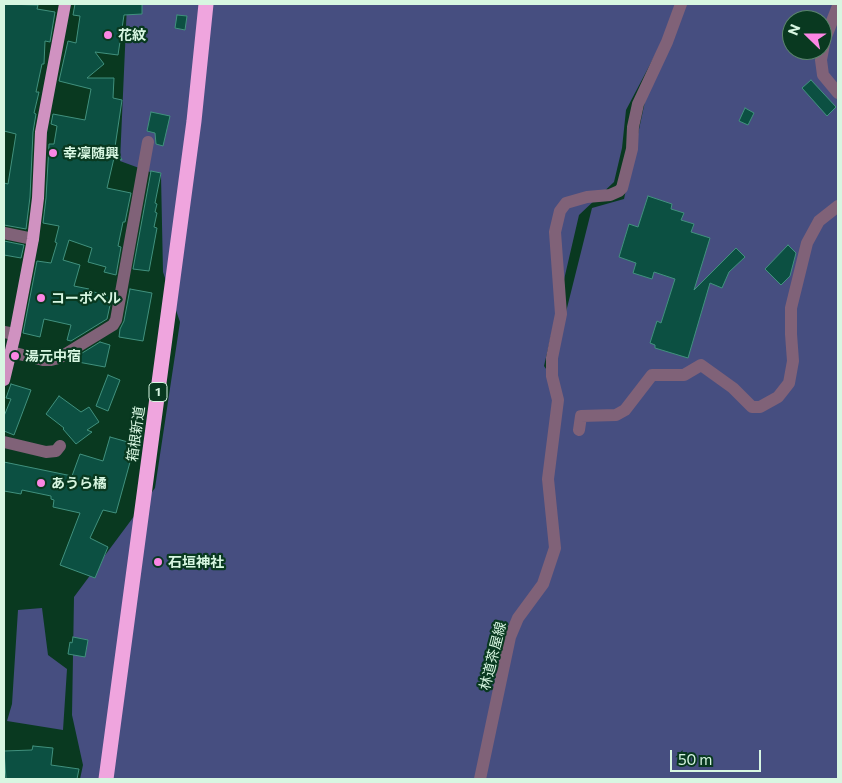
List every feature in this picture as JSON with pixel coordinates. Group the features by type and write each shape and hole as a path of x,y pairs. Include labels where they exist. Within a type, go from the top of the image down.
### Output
{"highway":[{"name":"箱根新道","path":"106,779 194,120 206,4"}],"main road":[{"path":"4,380 11,352 10,333 32,239 38,198 41,132 66,4"}],"street":[{"name":"林道茶屋線","path":"480,779 510,637 518,618 543,584 555,548 548,479 558,400 552,376 552,358 560,314 555,232 560,211 566,203 587,197 610,194 622,188 632,149 633,127 638,104 667,42 681,4"},
{"path":"838,6 825,39 821,60 823,75 838,93"},
{"path":"11,352 43,360 59,358 113,325 116,320 148,142"},
{"path":"579,430 581,416 616,415 625,410 652,375 684,374 701,365 733,388 752,407 760,407 778,397 789,382 793,361 791,308 807,243 818,221 838,206"},
{"path":"4,233 32,239"},
{"path":"4,442 46,452 56,451 60,446"}],"shaded area":[{"path":"127,4 838,4 838,779 80,779 83,765 72,715 74,597 155,488 180,322 163,272 161,176 120,161","holes":["655,55 624,199 592,208 554,360 555,382 544,366 579,215 614,182 622,148 626,110"]},
{"path":"42,608 48,655 67,669 63,730 7,721 12,704 18,610"}],"building":[{"path":"4,4 38,5 37,9 55,12 50,42 45,41 44,64 42,64 36,92 39,92 34,113 36,114 26,229 4,225 4,183 8,184 16,134 4,131"},
{"path":"75,4 142,4 142,14 124,15 118,55 95,52 104,64 87,78 114,78 113,98 122,100 115,147 122,160 114,158 107,188 131,193 118,246 121,247 116,275 104,272 106,267 88,262 92,248 69,240 63,260 80,265 74,286 112,296 107,319 71,341 67,340 71,325 44,319 40,337 23,333 37,261 51,263 57,243 55,242 59,226 43,223 49,144 54,144 57,126 51,124 53,114 85,120 91,89 59,81 68,41 76,43 80,16 73,15"},
{"path":"177,15 187,16 185,30 175,28"},
{"path":"811,80 836,107 827,116 802,88"},
{"path":"745,108 754,113 748,125 739,121"},
{"path":"151,112 170,116 163,146 156,144 155,133 147,131"},
{"path":"151,171 161,173 155,203 157,204 155,212 157,213 154,227 157,228 149,271 133,269"},
{"path":"648,196 672,204 671,209 684,213 681,220 694,224 691,232 710,238 694,290 736,248 745,257 729,272 722,288 710,283 688,358 655,348 655,345 650,343 657,321 661,323 675,279 654,272 652,279 633,273 636,263 619,257 629,224 638,227"},
{"path":"4,241 24,245 21,258 4,255"},
{"path":"788,245 796,253 790,276 781,285 765,269"},
{"path":"130,289 152,293 143,341 119,337"},
{"path":"100,342 110,345 105,367 78,362 79,355"},
{"path":"108,375 120,380 108,411 96,406"},
{"path":"11,384 31,390 14,435 4,431 4,416 11,399 6,398"},
{"path":"59,396 81,412 89,407 99,422 87,430 92,432 76,444 64,428 46,414"},
{"path":"110,437 135,444 116,513 103,510 90,538 108,547 95,578 60,565 80,513 53,507 54,500 51,499 51,496 22,490 21,494 4,491 4,462 72,476 80,454 103,461"},
{"path":"73,637 88,640 85,657 68,654"},
{"path":"33,746 53,748 51,765 79,769 77,779 6,779 4,751 32,750"}],"place":[{"name":"花紋","path":"108,35"},
{"name":"幸凜随興","path":"53,153"},
{"name":"コーポベル","path":"41,298"},
{"name":"湯元中宿","path":"15,356"},
{"name":"あうら橘","path":"41,483"},
{"name":"石垣神社","path":"158,562"}]}
